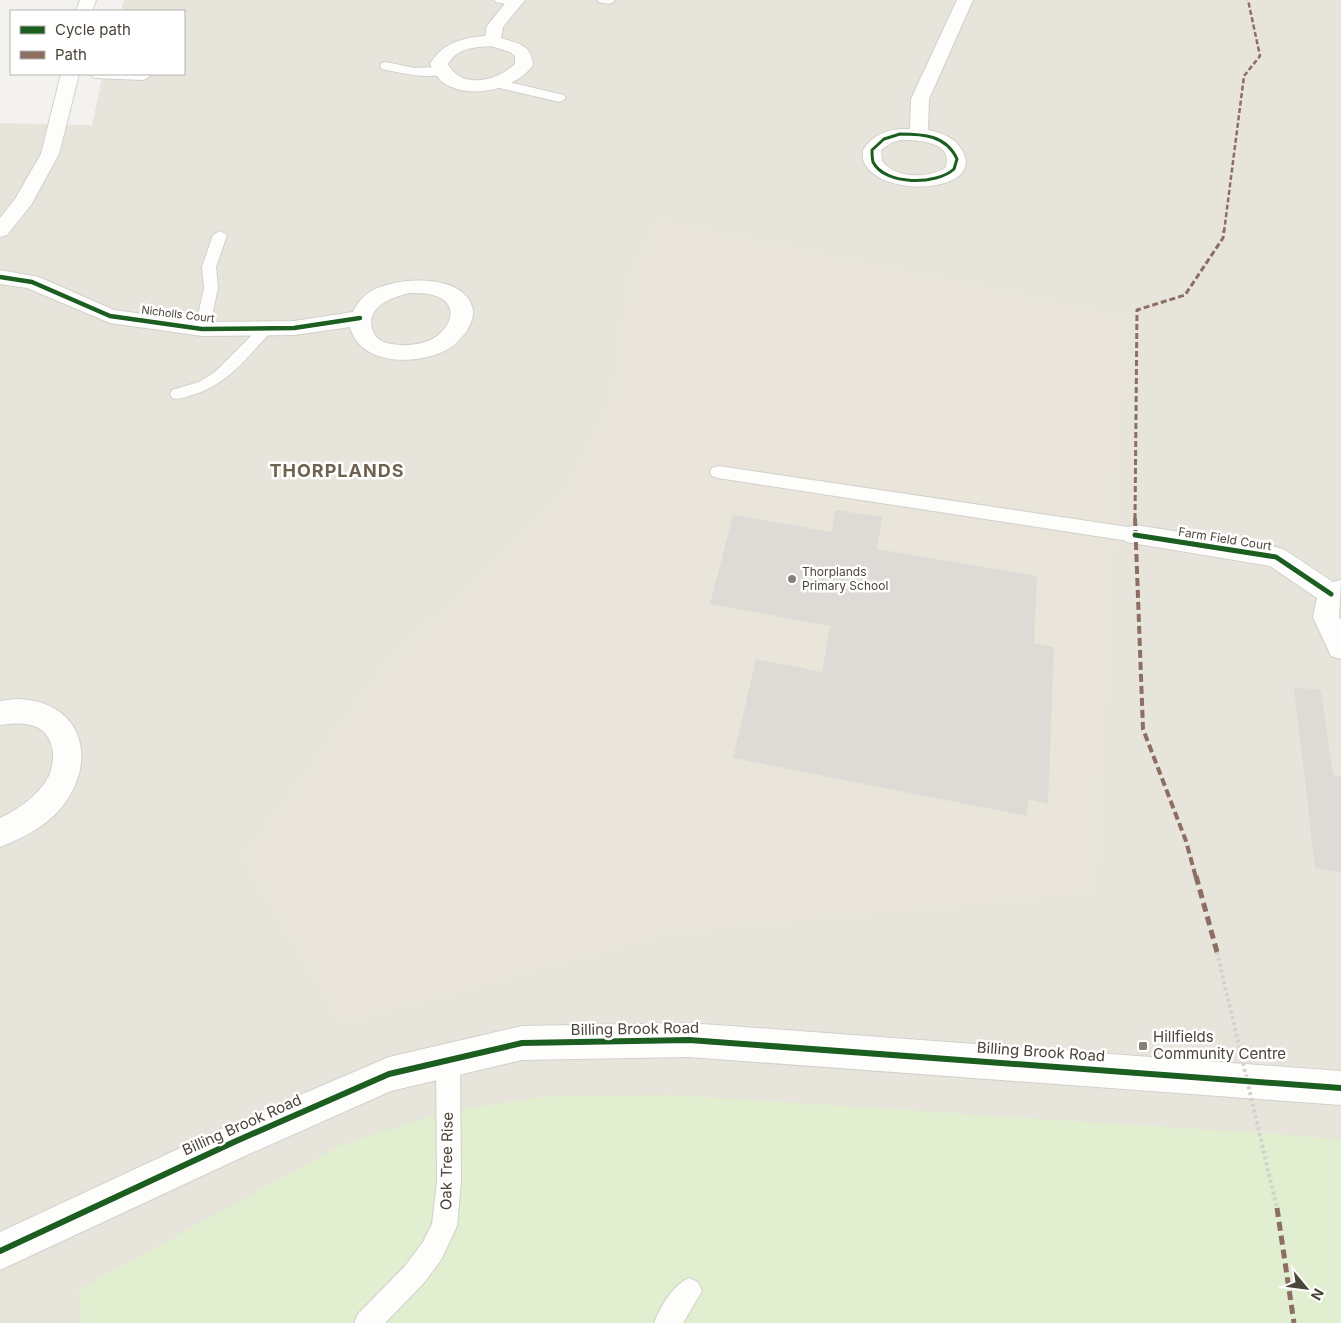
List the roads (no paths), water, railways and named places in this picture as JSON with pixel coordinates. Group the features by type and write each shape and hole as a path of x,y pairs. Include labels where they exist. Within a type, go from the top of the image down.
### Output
{"street":[{"path":"919,134 920,99 966,0"},
{"path":"492,41 496,26 511,1"},
{"path":"492,41 516,48 523,54 524,65 519,73 509,79 496,83 472,85 458,83 447,78 441,71 439,64 449,51 459,45 473,42 492,41"},
{"path":"0,231 24,201 50,154 70,75"},
{"name":"Nicholls Court","path":"0,277 32,282 110,316 202,329 294,328 360,318"},
{"path":"410,286 436,288 450,294 459,302 463,313 462,323 454,335 442,344 425,351 406,354 379,349 366,341 360,331 360,318 366,307 377,297 392,290 410,286"},
{"name":"Farm Field Court","path":"1135,535 1276,557 1336,592 1326,616 1341,648"},
{"path":"0,713 11,710 31,712 50,719 64,733 69,753 65,775 57,790 39,811 14,828 0,833"},
{"name":"Billing Brook Road","path":"0,1251 234,1142 389,1074 522,1044 689,1040 1341,1088"}],"lane":[{"path":"386,66 414,72 441,71"},
{"path":"120,75 144,76"},
{"path":"496,83 560,98"},
{"path":"202,329 211,288 208,267 220,235"},
{"path":"178,394 204,386 220,376 266,329"},
{"path":"718,472 1135,535"},
{"name":"Oak Tree Rise","path":"366,1323 414,1275 432,1252 444,1226 449,1182 448,1060"},
{"path":"667,1323 689,1291"}],"place":[{"name":"Thorplands Primary School","path":"792,579"},
{"name":"Hillfields Community Centre","path":"1143,1046"}],"district":[{"name":"THORPLANDS","path":"337,471"}]}
